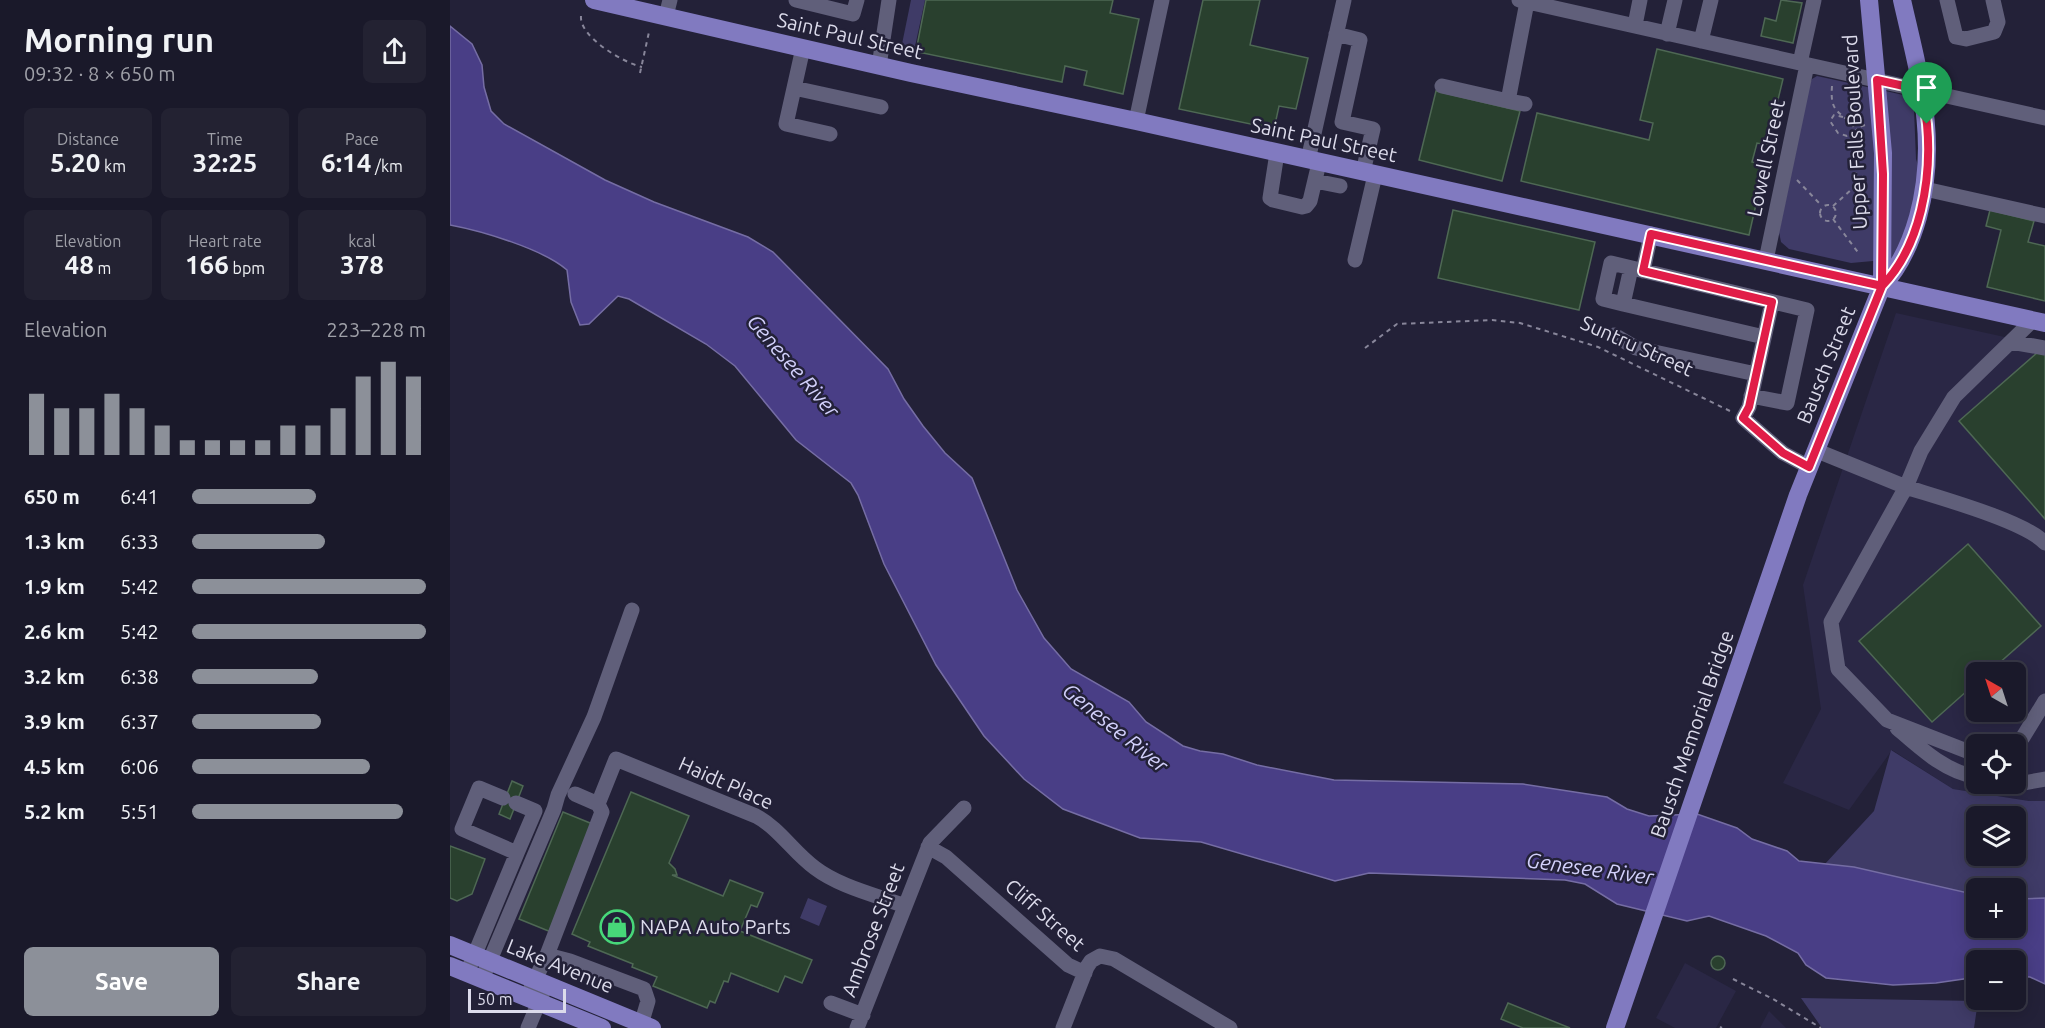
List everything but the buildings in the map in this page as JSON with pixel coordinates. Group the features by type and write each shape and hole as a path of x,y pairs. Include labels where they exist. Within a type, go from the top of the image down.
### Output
{"main road":[{"name":"Saint Paul Street","path":"594,0 668,8 803,48 2039,321"},
{"name":"Upper Falls Boulevard","path":"1869,0 1883,174 1882,286"},
{"path":"1882,286 1892,274 1909,244 1919,215 1928,160 1928,135 1922,90 1902,0"},
{"name":"Bausch Street","path":"1798,495 1882,286"},
{"name":"Bausch Memorial Bridge","path":"1616,1025 1798,495"},
{"name":"Lake Avenue","path":"450,945 644,1026"},
{"name":"Lake Avenue","path":"450,966 533,999 583,1024 602,1028"}],"street":[{"path":"796,0 853,14 857,0"},
{"path":"890,0 895,69"},
{"path":"1136,121 1162,0"},
{"path":"1277,153 1270,194 1273,200 1306,206 1310,201 1315,181 1314,161 1344,0"},
{"path":"1635,25 1641,0"},
{"path":"1667,34 1676,0"},
{"path":"1701,41 1711,0"},
{"name":"Lowell Street","path":"1766,260 1814,0"},
{"path":"1947,0 1954,32 1961,40 1994,32 1998,22 1993,0"},
{"path":"1508,101 1523,1 2045,118"},
{"path":"1336,34 1360,40 1342,122 1373,129 1369,173 1355,260"},
{"path":"803,48 786,124 830,134"},
{"path":"1442,86 1525,104"},
{"path":"794,88 881,107"},
{"path":"1315,181 1340,186"},
{"path":"1924,189 2045,216"},
{"path":"1651,234 1623,304 1764,337"},
{"path":"1637,269 1807,310 1787,404 1751,396"},
{"path":"1772,302 1748,411 1743,418 1783,453 1812,459 1906,487 2013,524 2040,537 2045,543"},
{"path":"1966,775 1960,774 1922,750 1887,720 1838,669 1831,622 1906,487 1920,450 1954,397 2011,342 2039,321"},
{"path":"1614,334 1636,348 1756,374"},
{"path":"2011,342 2045,348"},
{"path":"482,958 554,809 558,795 594,717 632,610"},
{"path":"2025,734 2045,701"},
{"path":"1887,720 1966,751"},
{"name":"Haidt Place","path":"598,804 616,759 756,816 774,827 801,856 825,874 905,906"},
{"path":"2026,783 2045,779"},
{"path":"475,976 535,811 479,788 462,829 518,853"},
{"path":"528,1028 533,999 547,955 602,812 598,804 575,794"},
{"name":"Ambrose Street","path":"860,1021 928,847 935,836 964,808"},
{"name":"Cliff Street","path":"928,847 946,856 1068,965 1084,973 1095,958 1106,956 1114,959 1230,1028"},
{"path":"547,955 570,961 644,989 648,1001 644,1026"},
{"path":"1063,1028 1084,973"},
{"path":"831,1002 860,1021"},
{"path":"583,1024 591,1003"}],"path":[{"path":"581,16 582,26 589,35 624,62 642,67"},
{"path":"640,73 649,32"},
{"path":"1832,86 1831,125 1851,146"},
{"path":"1833,105 1843,117"},
{"path":"1832,116 1837,114 1852,122 1866,125 1869,129"},
{"path":"1833,206 1852,189 1857,176 1851,146 1854,133 1852,122"},
{"path":"1843,135 1854,133 1862,125"},
{"path":"1852,189 1865,191 1870,187 1865,178 1857,176"},
{"path":"1796,179 1822,206"},
{"path":"1855,183 1857,188"},
{"path":"1828,204 1833,206 1836,213 1833,219 1828,221 1821,218 1822,206 1828,204"},
{"path":"1833,219 1860,255"},
{"name":"Suntru Street","path":"1365,348 1397,324 1492,320 1520,323 1598,347 1743,418"},
{"path":"1733,979 1791,1008 1821,1028"}],"shaded area":[{"path":"911,0 925,0 914,51 901,49"},
{"path":"1817,76 1908,96 1912,101 1916,159 1920,172 1916,206 1895,259 1851,263 1789,249 1781,242 1779,232 1810,83"},
{"path":"1896,313 2045,346 2045,801 2029,801 1985,794 2026,794 2026,734 1966,734 1966,791 1953,789 1892,750 1849,810 1783,783 1821,709 1803,585"},
{"path":"1891,750 1953,789 1966,791 1966,794 2045,801 2045,898 2026,899 2026,878 1966,878 1966,893 1854,867 1824,865 1874,811"},
{"path":"808,898 827,906 819,926 800,918"},
{"path":"1685,963 1736,991 1716,1028 1675,1028 1656,1018"},
{"path":"1801,998 1966,1001 1966,1010 1977,1010 1974,1028 1822,1028"},
{"path":"1769,1011 1786,1028 1760,1028"}],"water":[{"name":"Genesee River","path":"450,26 472,44 482,65 484,87 491,111 504,124 605,180 654,202 748,237 773,252 888,369 904,399 923,426 945,453 972,478 1017,590 1044,638 1071,669 1129,702 1146,722 1183,746 1223,754 1257,765 1334,780 1523,784 1607,797 1627,809 1649,816 1697,814 1737,828 1752,839 1787,851 1799,861 1854,867 1966,892 1966,938 2026,938 2026,899 2045,898 2045,984 2026,977 2026,950 1966,950 1966,979 1936,983 1893,985 1826,978 1806,965 1798,953 1766,936 1709,916 1687,921 1617,904 1585,884 1565,880 1369,873 1335,881 1201,842 1140,838 1063,809 1024,779 984,736 936,665 884,564 858,495 851,483 796,440 735,366 706,344 629,299 618,296 589,324 580,325 571,302 567,270 528,248 495,236 450,225"}],"place":[{"name":"NAPA Auto Parts","path":"617,927"}],"route":[{"path":"1927,124 1922,90 1877,80 1883,174 1882,286 1809,467 1783,453 1743,418 1749,407 1772,302 1643,271 1651,234 1882,286 1901,260 1919,215 1928,160 1927,124"}]}
